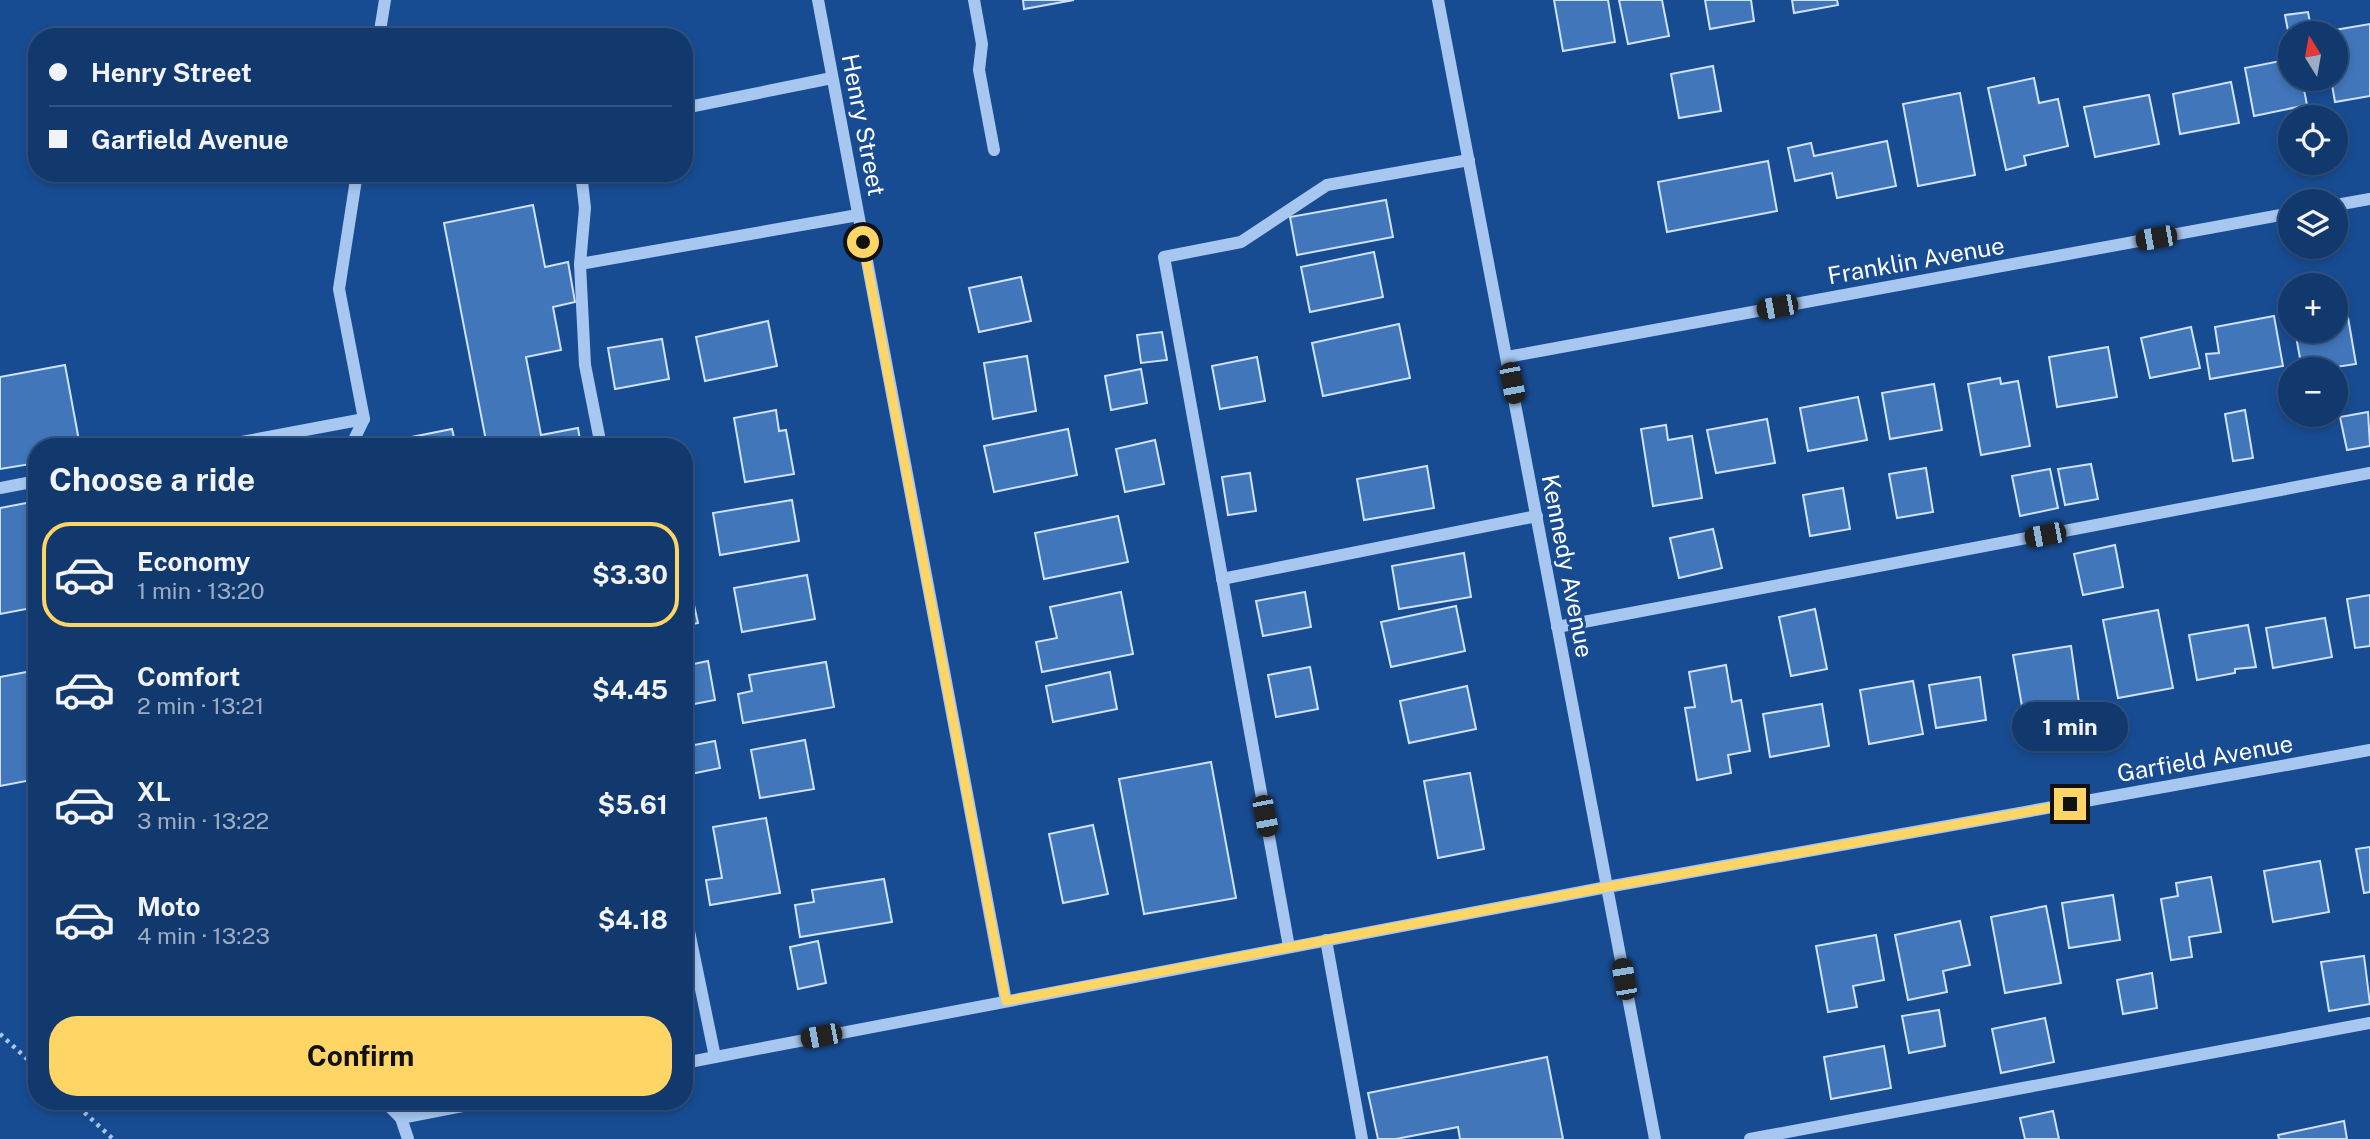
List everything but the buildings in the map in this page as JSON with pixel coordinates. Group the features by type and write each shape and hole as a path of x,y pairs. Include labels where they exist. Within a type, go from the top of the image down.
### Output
{"street":[{"path":"380,28 385,0"},
{"name":"Henry Street","path":"818,0 1006,1001"},
{"path":"974,0 982,44 979,70 994,150"},
{"name":"Kennedy Avenue","path":"1438,0 1655,1139"},
{"path":"693,106 832,78"},
{"path":"1289,947 1164,257 1241,242 1327,185 1469,160"},
{"path":"355,438 364,419 339,289 356,182"},
{"path":"582,182 585,208 580,264 585,365 599,438"},
{"path":"2348,203 2370,199"},
{"path":"580,264 858,215"},
{"name":"Franklin Avenue","path":"1507,357 2278,216"},
{"path":"262,438 364,419"},
{"path":"1558,627 2370,473"},
{"path":"0,488 28,483"},
{"path":"1222,579 1537,516"},
{"name":"Garfield Avenue","path":"693,1061 1607,887 2370,750"},
{"path":"1326,940 1362,1139"},
{"path":"693,950 715,1056"},
{"path":"1750,1139 2370,1024"},
{"path":"393,1110 401,1118 408,1139"},
{"path":"401,1118 442,1110"}],"path":[{"path":"0,1034 28,1060"},
{"path":"82,1110 113,1139"}],"route":[{"path":"863,242 1006,1001 1607,887 2070,804"}]}
